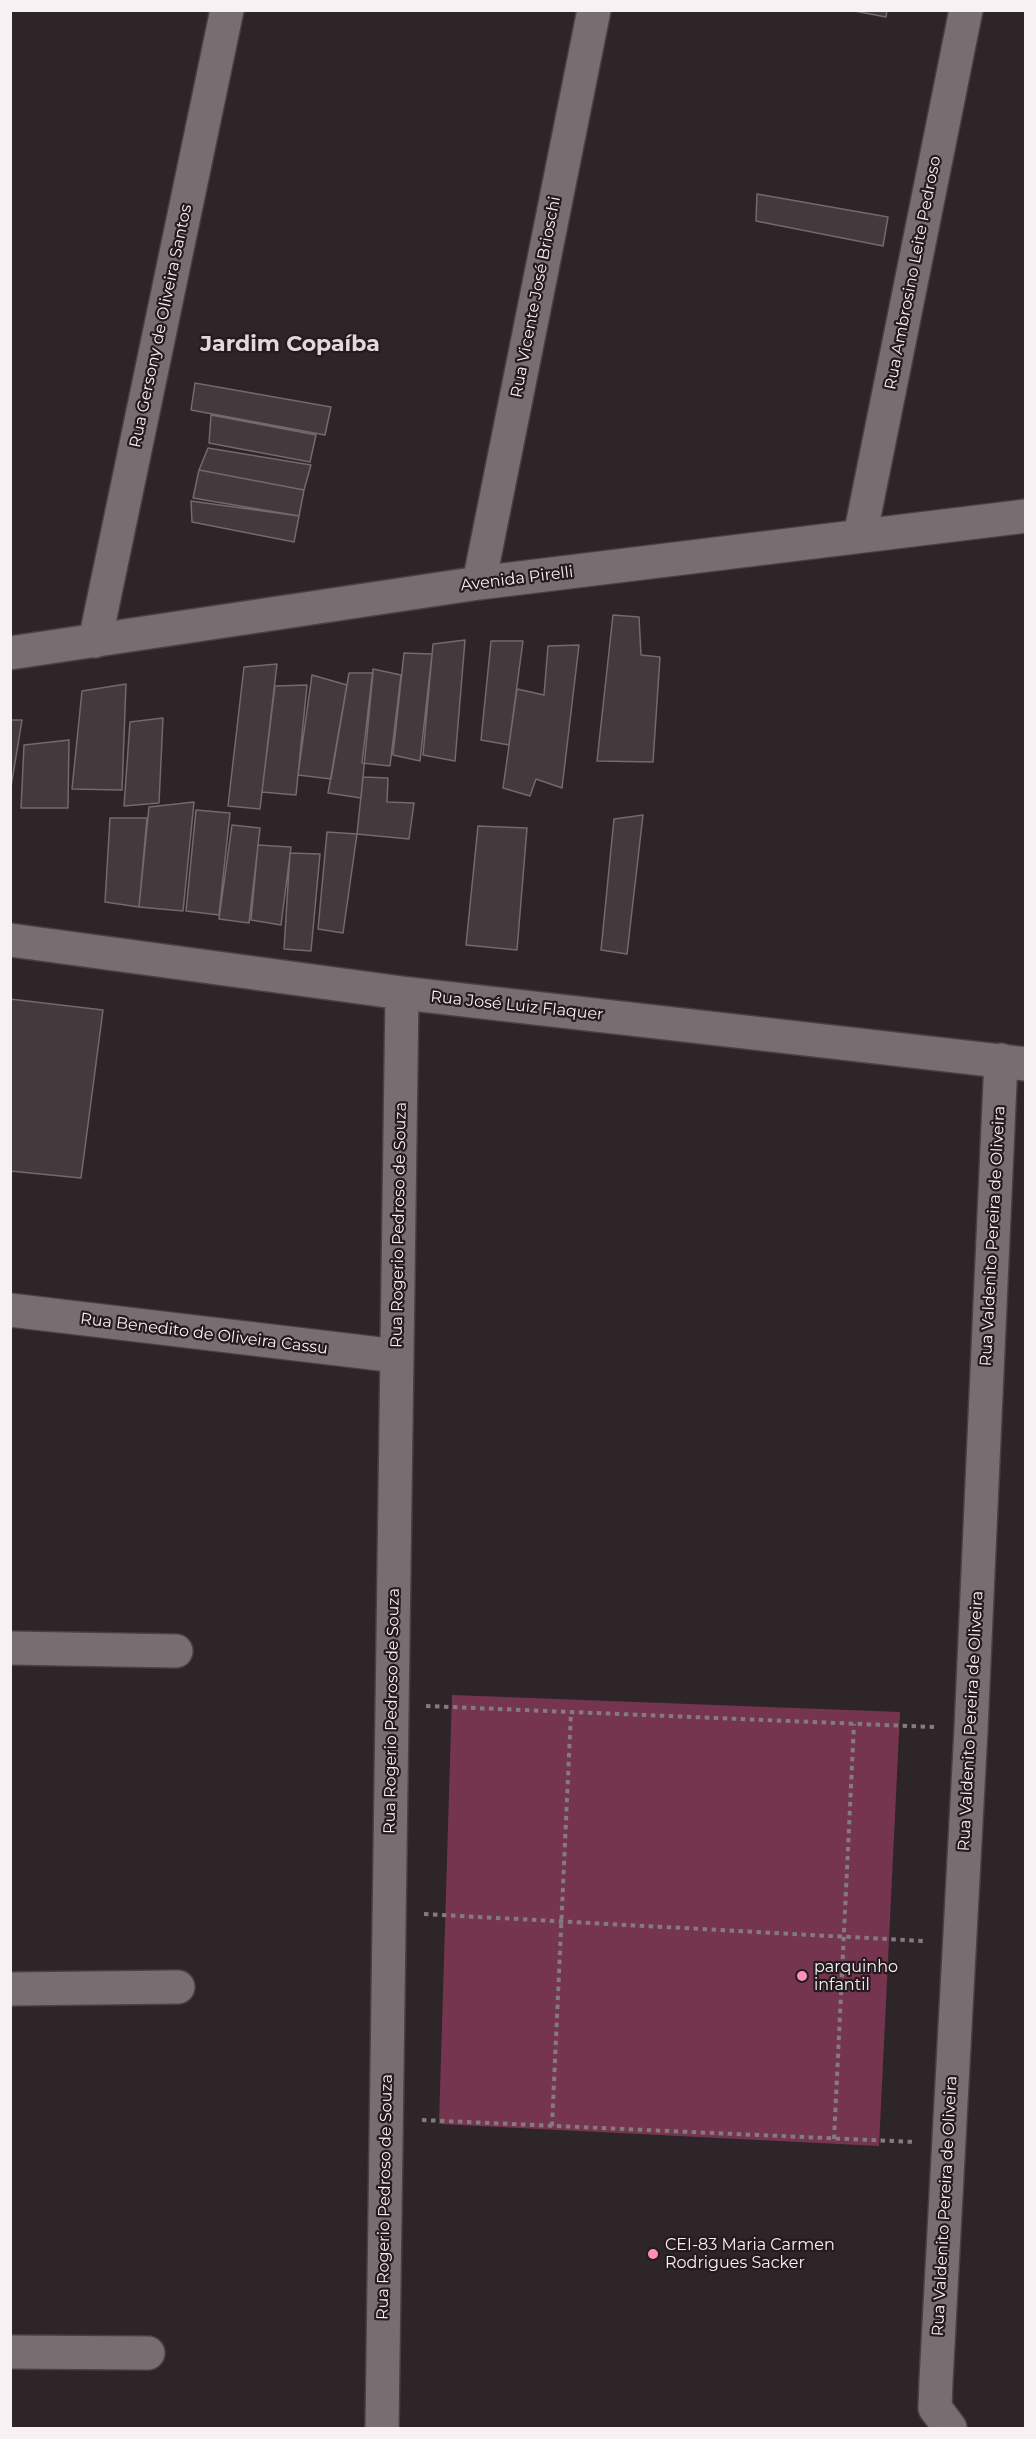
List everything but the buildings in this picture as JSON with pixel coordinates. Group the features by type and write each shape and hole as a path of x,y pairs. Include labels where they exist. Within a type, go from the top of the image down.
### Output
{"street":[{"name":"Rua Gersony de Oliveira Santos","path":"95,640 227,10"},
{"name":"Rua Vicente José Brioschi","path":"479,583 594,10"},
{"name":"Rua Ambrosino Leite Pedroso","path":"860,536 966,10"},
{"name":"Avenida Pirelli","path":"10,653 479,583 1026,516"},
{"name":"Rua José Luiz Flaquer","path":"10,940 402,993 1013,1062"},
{"name":"Rua Rogerio Pedroso de Souza","path":"382,2428 402,993"},
{"name":"Rua Valdenito Pereira de Oliveira","path":"950,2428 935,2408 936,2381 971,1729 1013,1062"},
{"name":"Rua Benedito de Oliveira Cassu","path":"10,1310 397,1356"},
{"path":"10,1648 176,1651"},
{"path":"10,1989 178,1987"},
{"path":"10,2352 148,2353"}],"path":[{"path":"392,1705 971,1729"},
{"path":"552,2126 571,1712"},
{"path":"834,2139 854,1724"},
{"path":"389,1912 959,1942"},
{"path":"386,2118 948,2144"}],"shaded area":[{"path":"452,1695 900,1712 879,2146 439,2124"}],"place":[{"name":"parquinho infantil","path":"802,1976"},
{"name":"CEI-83 Maria Carmen Rodrigues Sacker","path":"653,2254"}],"district":[{"name":"Jardim Copaíba","path":"290,345"}]}
